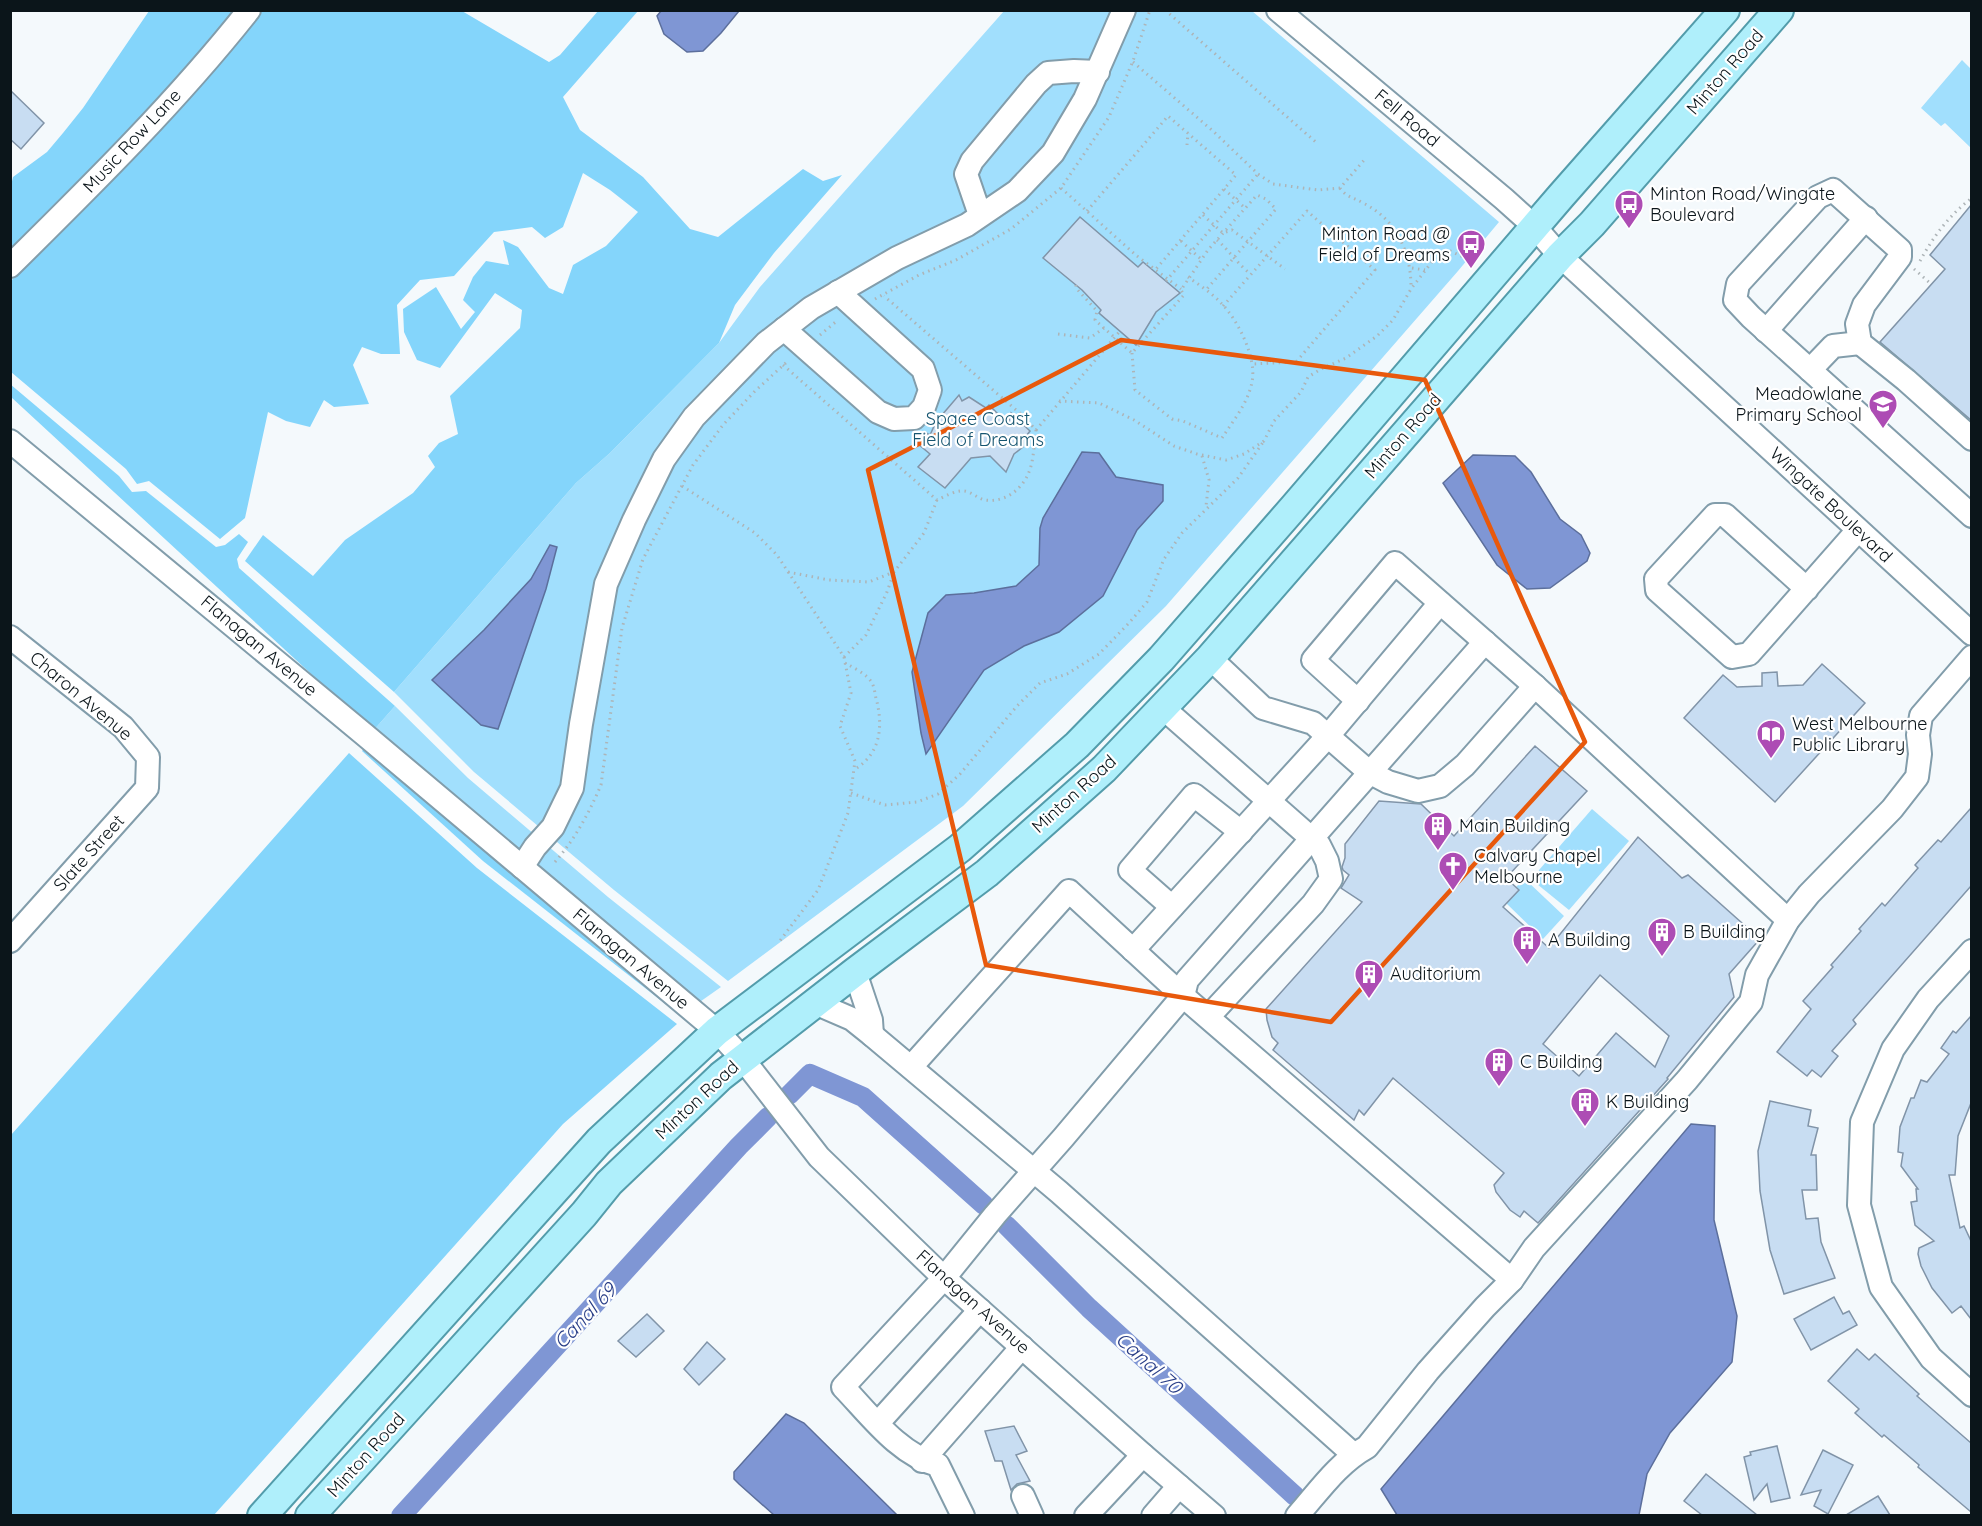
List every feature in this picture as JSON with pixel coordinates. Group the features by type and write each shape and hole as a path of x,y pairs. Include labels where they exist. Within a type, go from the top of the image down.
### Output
{"main road":[{"name":"Minton Road","path":"262,1515 599,1141 717,1031 960,848 1077,745 1161,658 1301,499 1534,226 1725,10"},
{"name":"Minton Road","path":"310,1515 584,1214 609,1183 721,1076 987,873 1104,770 1210,658 1560,256 1592,224 1779,10"},
{"path":"1163,708 1161,658 1210,658"}],"street":[{"name":"Music Row Lane","path":"10,266 64,213 213,56 249,10"},
{"path":"522,867 535,847 553,827 572,788 606,584 664,459 694,417 766,342 811,308 897,258 967,225 1017,191 1053,153 1085,99 1124,10"},
{"name":"Fell Road","path":"1278,10 1534,226"},
{"path":"980,215 966,174 972,161 1036,84 1048,74 1063,71 1098,72"},
{"path":"1971,439 1906,380 1860,343 1857,324 1864,305 1900,257 1900,250 1833,190 1818,197 1738,284 1735,300 1766,331 1971,516"},
{"path":"1766,331 1866,218"},
{"name":"Wingate Boulevard","path":"1534,226 1560,256 1971,634"},
{"path":"784,329 878,412 894,419 914,418 924,408 930,390 923,369 838,292"},
{"path":"1810,370 1833,346 1860,343"},
{"name":"Flanagan Avenue","path":"10,441 717,1031 742,1058 819,1157 944,1278 1214,1515"},
{"path":"1806,589 1725,515 1715,515 1656,579 1657,590 1732,657 1749,654 1858,530"},
{"path":"1358,701 1313,660 1395,563 1535,686 1788,920"},
{"path":"1133,950 1328,736 1440,603"},
{"name":"Charon Avenue","path":"10,637 123,727 148,757"},
{"path":"963,1515 938,1465 922,1461 894,1439 843,1387 944,1278 995,1215 1184,996 1187,980 1315,842 1369,772 1485,642"},
{"path":"1297,1515 1318,1489 1353,1454 1367,1447 1428,1371 1512,1280 1534,1248 1687,1080 1751,1002 1757,975 1788,920 1809,894 1892,809 1917,777 1921,716 1971,657"},
{"path":"1210,658 1263,708 1313,723 1369,772 1388,782 1418,791 1440,786 1466,765 1535,686"},
{"path":"1163,708 1315,842 1327,861 1331,879 1313,904 1209,1016"},
{"name":"Slate Street","path":"10,941 147,788 148,757"},
{"path":"1172,908 1130,870 1194,795 1240,832"},
{"path":"910,1067 1068,891 1389,1176 1512,1280"},
{"path":"1971,951 1928,999 1893,1049 1862,1122 1859,1205 1881,1287 1931,1358 1971,1395"},
{"path":"855,972 871,1020 872,1035"},
{"path":"814,1003 852,1018 1034,1172 1353,1454"},
{"path":"878,1423 980,1310"},
{"path":"922,1461 1022,1347"},
{"path":"1086,1515 1143,1455"},
{"path":"1153,1515 1179,1486"}],"path":[{"path":"555,862 570,845 601,785 622,628 643,559 693,465 723,425 755,391 837,321 884,296 895,287 956,260 1011,229 1061,188 1109,117 1133,61 1150,10"},
{"path":"1166,10 1318,144"},
{"path":"1133,61 1258,174 1273,184 1318,190 1340,188 1366,158"},
{"path":"1087,211 1168,116 1236,175 1156,269"},
{"path":"1187,145 1188,133"},
{"path":"1167,280 1258,174"},
{"path":"1061,188 1137,256 1181,290 1184,295 1132,353"},
{"path":"1340,188 1347,197 1363,203 1389,221 1403,245 1411,268 1411,289"},
{"path":"1224,189 1245,208"},
{"path":"1181,290 1201,259 1257,195 1266,199 1276,209 1206,290"},
{"path":"1906,276 1920,261 1946,223 1971,198"},
{"path":"1223,306 1306,211 1375,270 1296,362 1252,364"},
{"path":"1203,215 1223,233"},
{"path":"1223,233 1232,230 1285,269"},
{"path":"1217,240 1251,275"},
{"path":"1181,241 1201,259"},
{"path":"851,794 885,805 917,802 938,794 960,774 1017,706 1040,683 1067,674 1099,654 1129,623 1147,602 1164,559 1182,532 1238,478 1264,441 1274,422 1300,392 1308,377 1346,358 1377,336 1393,320 1411,289 1438,254 1448,250 1474,262"},
{"path":"1411,268 1425,270"},
{"path":"1913,268 1931,284"},
{"path":"1076,285 1076,288 1097,311 1095,320 1132,353 1135,390 1172,419 1183,421 1221,438 1242,409 1252,381 1252,364 1240,330 1223,306 1188,277"},
{"path":"1058,334 1090,338 1104,328"},
{"path":"1036,430 1120,331"},
{"path":"1059,401 1099,403 1134,420 1174,446 1202,456 1226,460 1244,454 1264,441"},
{"path":"1202,456 1209,480 1206,508"},
{"path":"682,486 755,533 777,555 846,663 851,693 840,726 855,761 848,813 818,890 779,942"},
{"path":"844,657 866,635 894,572 924,533 937,500"},
{"path":"788,572 829,580 869,582 894,572"},
{"path":"846,663 872,683 881,720 877,747 863,764 854,770"}],"highlighted area":[{"path":"1121,340 1425,380 1585,742 1331,1022 986,965 868,470"}],"green space":[{"name":"Space Coast Field of Dreams","path":"1004,11 1252,11 1499,222 1166,606 963,806 728,981 614,890 474,772 394,692 576,483 610,453 719,343 760,287"},
{"path":"1962,60 1971,69 1971,148 1945,123 1941,126 1921,108"},
{"path":"395,706 468,778 608,897 721,987 694,1006 373,731"},
{"path":"1592,809 1629,841 1569,910 1537,884 1539,870"},
{"path":"1526,880 1564,916 1543,939 1506,903 1519,890 1516,887"}],"shaded area":[{"path":"149,11 241,11 11,259 10,190 13,177 47,152 63,133 83,108"},
{"path":"253,11 462,11 549,62 560,55 598,11 638,11 563,97 580,130 643,177 690,229 718,237 803,169 823,181 842,175 774,253 735,305 719,343 610,453 576,483 394,692 245,561 263,535 313,576 345,540 413,493 435,467 428,456 439,443 458,434 450,396 520,328 522,310 495,293 440,368 417,360 404,332 403,309 436,287 461,329 475,312 463,300 473,277 486,261 509,265 503,240 518,247 549,288 563,294 573,265 606,246 638,212 583,173 563,227 545,238 532,227 494,232 454,276 420,280 397,305 400,354 381,354 362,347 353,365 369,404 334,407 324,400 310,427 286,421 268,412 245,518 220,539 149,481 137,484 126,469 11,372 11,281"},
{"path":"661,11 739,11 703,51 687,52 664,34 657,16"},
{"path":"10,384 119,476 132,492 146,491 216,547 225,545 239,534 248,542 237,559 239,568 395,706 373,731 11,397"},
{"path":"1082,452 1099,453 1116,477 1163,485 1163,501 1137,530 1103,596 1059,632 1024,646 984,670 926,754 912,672 928,613 946,595 1016,586 1039,565 1040,528 1043,518"},
{"path":"1473,455 1515,456 1531,472 1560,519 1581,535 1590,553 1587,561 1550,588 1527,589 1497,565 1443,483"},
{"path":"550,545 557,547 546,589 498,729 481,725 432,680 484,630 531,579"},
{"path":"373,738 694,1006 682,1017 483,861 362,751"},
{"path":"349,753 477,868 677,1024 563,1124 214,1515 11,1515 11,1135"},
{"path":"1691,1124 1715,1126 1714,1220 1737,1316 1732,1362 1670,1433 1647,1474 1639,1515 1397,1515 1381,1489"},
{"path":"786,1414 804,1423 897,1515 774,1515 739,1484 734,1479 734,1472"}],"building":[{"path":"10,90 44,123 21,149 10,139"},
{"path":"1971,205 1971,420 1880,342 1945,269 1930,255"},
{"path":"1080,217 1138,267 1143,262 1180,293 1156,312 1136,345 1099,313 1101,310 1082,290 1043,258"},
{"path":"959,395 962,401 969,397 986,408 989,405 1008,424 1011,413 1030,431 1023,440 1023,447 1014,454 1006,472 990,456 971,458 945,488 918,467 930,454 917,443 924,432 930,435 936,422"},
{"name":"West Melbourne Public Library","path":"1822,664 1865,703 1775,802 1684,718 1723,675 1737,687 1762,686 1762,673 1777,672 1778,686 1803,685"},
{"path":"1535,746 1587,791 1506,878 1519,890 1503,907 1549,948 1638,837 1682,878 1688,875 1760,939 1729,974 1734,997 1668,1079 1538,1223 1524,1211 1520,1217 1510,1210 1496,1192 1494,1185 1504,1173 1393,1078 1364,1115 1359,1110 1354,1120 1273,1050 1278,1043 1272,1037 1266,1009 1362,902 1341,888 1349,875 1342,867 1345,858 1345,844 1379,801 1421,804 1454,836","holes":["1600,975 1669,1036 1655,1067 1616,1033 1579,1076 1543,1044"]},
{"path":"1971,808 1971,886 1853,1020 1856,1024 1832,1051 1838,1056 1821,1077 1812,1070 1807,1076 1777,1052 1811,1009 1803,1001 1861,931 1859,929 1882,903 1885,906 1918,868 1915,865 1938,840 1941,842"},
{"path":"1971,1016 1971,1103 1958,1136 1955,1175 1949,1175 1960,1228 1964,1226 1971,1241 1971,1319 1961,1306 1952,1313 1932,1288 1921,1266 1919,1248 1934,1241 1915,1225 1911,1202 1917,1201 1916,1189 1918,1189 1901,1166 1903,1153 1898,1152 1900,1127 1911,1098 1914,1098 1921,1080 1927,1082 1949,1054 1941,1048 1953,1031 1956,1033"},
{"path":"1770,1101 1811,1110 1808,1126 1818,1128 1811,1155 1816,1155 1817,1190 1802,1190 1806,1219 1818,1218 1821,1242 1835,1278 1784,1294 1770,1250 1760,1191 1758,1151"},
{"path":"1834,1297 1843,1314 1849,1311 1857,1325 1811,1350 1794,1319"},
{"path":"647,1314 664,1331 636,1357 618,1341"},
{"path":"707,1342 725,1359 699,1385 684,1369"},
{"path":"1857,1349 1869,1360 1875,1354 1919,1394 1917,1396 1971,1443 1971,1512 1884,1435 1882,1437 1855,1413 1859,1409 1828,1381"},
{"path":"1014,1426 1027,1451 1016,1455 1030,1481 1017,1484 1011,1490 1002,1461 995,1461 985,1431"},
{"path":"1777,1446 1790,1498 1771,1502 1767,1484 1754,1500 1744,1457 1751,1455 1750,1452"},
{"path":"1823,1450 1853,1465 1828,1514 1814,1506 1821,1490 1801,1495"},
{"path":"1706,1474 1757,1515 1702,1515 1684,1501"},
{"path":"1878,1496 1890,1515 1846,1515"}],"waterway":[{"name":"Canal 70","path":"789,1095 810,1074 863,1097 984,1205"},
{"name":"Canal 69","path":"401,1516 768,1117"},
{"name":"Canal 70","path":"1006,1225 1089,1308 1295,1496"}],"place":[{"name":"Minton Road/Wingate Boulevard","path":"1629,230"},
{"name":"Minton Road @ Field of Dreams","path":"1471,270"},
{"name":"Meadowlane Primary School","path":"1883,430"},
{"name":"West Melbourne Public Library","path":"1771,760"},
{"name":"Main Building","path":"1438,852"},
{"name":"Calvary Chapel Melbourne","path":"1453,892"},
{"name":"B Building","path":"1662,958"},
{"name":"A Building","path":"1527,966"},
{"name":"Auditorium","path":"1369,1000"},
{"name":"C Building","path":"1499,1088"},
{"name":"K Building","path":"1585,1128"}]}
